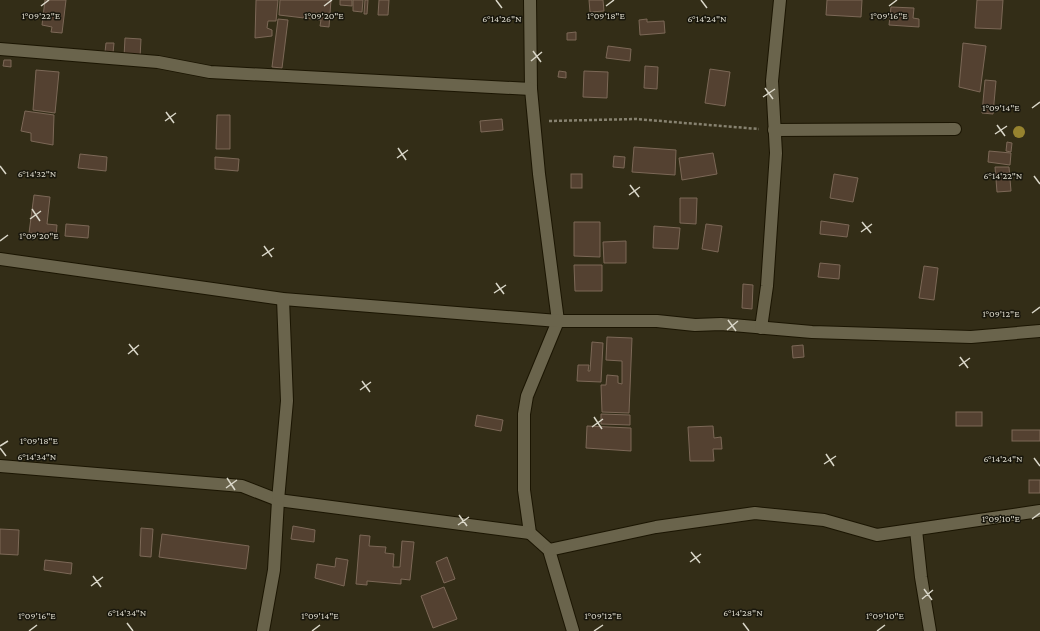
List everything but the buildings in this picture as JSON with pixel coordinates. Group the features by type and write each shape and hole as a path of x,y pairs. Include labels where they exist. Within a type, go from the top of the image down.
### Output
{"street":[{"path":"530,0 531,89 558,321 527,396 524,414 524,490 530,533"},
{"path":"761,328 767,286 776,153 772,81 780,0"},
{"path":"0,49 158,62 210,72 531,89"},
{"path":"774,130 955,129"},
{"path":"0,259 283,299 558,321 658,320 695,325 721,324 812,332 971,337 1040,331"},
{"path":"263,631 274,570 278,500 288,401 283,299"},
{"path":"0,466 242,486 278,500 530,533 549,550 573,631"},
{"path":"549,550 656,527 755,513 824,520 877,535 1040,511"},
{"path":"916,530 921,578 930,631"}],"path":[{"path":"534,121 636,118 774,130"}]}
